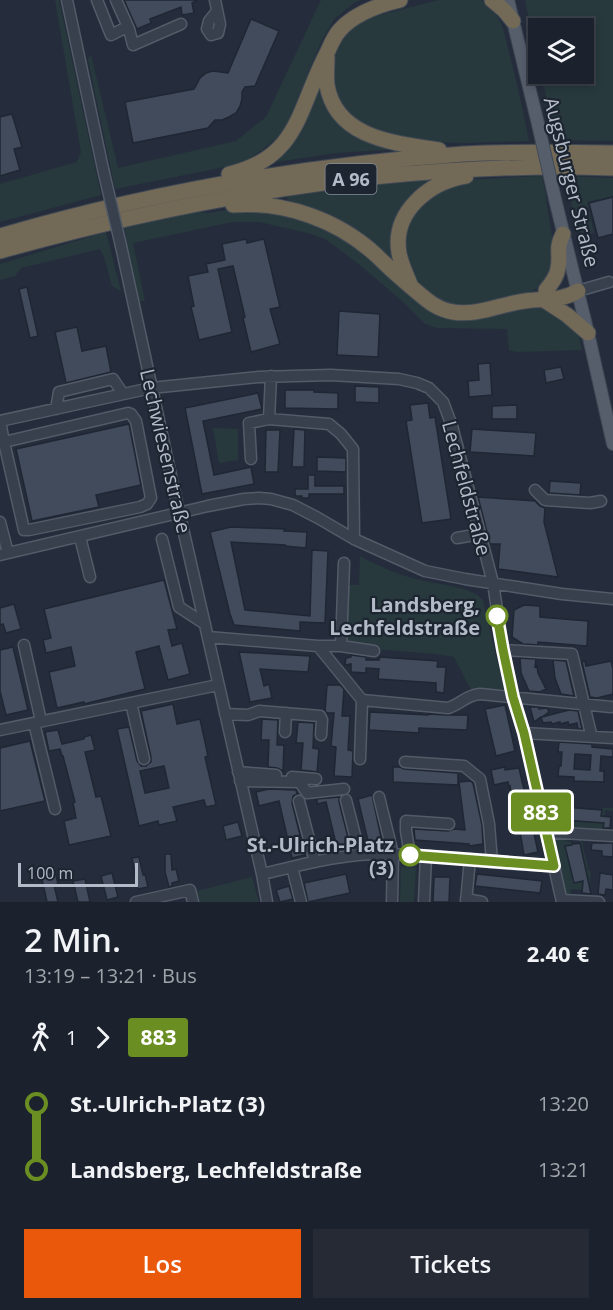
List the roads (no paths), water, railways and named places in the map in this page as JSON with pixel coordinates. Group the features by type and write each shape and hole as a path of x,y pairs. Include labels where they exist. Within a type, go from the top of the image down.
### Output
{"highway":[{"path":"191,189 210,178 246,170 266,160 279,149 291,134 315,75 340,30 350,20 366,11 400,0"},
{"path":"492,0 513,21"},
{"path":"327,52 326,77 330,97 342,117 352,126 391,143 466,154"},
{"name":"A 96","path":"0,236 191,189 326,167 466,154 613,153"},
{"path":"411,287 401,263 398,241 404,217 413,204 440,184 462,177 518,168"},
{"name":"A 96","path":"0,251 95,226 185,206 284,188 430,172 518,168 613,168"},
{"path":"185,206 266,205 314,217 357,239 428,302 452,312 483,311 526,301 545,295 556,288 578,291"},
{"path":"545,295 558,270 558,243 563,234"},
{"path":"545,295 588,333"}],"main road":[{"name":"Augsburger Straße","path":"508,0 613,444"}],"street":[{"name":"Lechwiesenstraße","path":"67,0 151,388 225,714 225,730 239,777 267,902"},
{"path":"98,0 111,35 128,27"},
{"path":"116,0 134,45 181,24"},
{"path":"578,291 609,282"},
{"path":"269,419 271,376"},
{"name":"Lechfeldstraße","path":"0,421 151,388 271,376 361,376 399,379 429,388 443,402 452,426 493,583 513,697 524,733 562,901 599,902"},
{"path":"56,409 59,392 104,381 113,379 123,394"},
{"path":"0,421 4,442 24,530 140,507 147,504 151,498 136,421 131,414 4,442"},
{"path":"251,459 249,423 269,419 329,424 353,449 358,517 354,539"},
{"path":"535,490 545,500 590,503 601,501"},
{"path":"0,522 4,554 244,499 271,499 293,505 354,539 425,571 562,594 613,599"},
{"path":"104,515 107,531"},
{"path":"457,538 480,534"},
{"path":"80,537 90,577"},
{"path":"162,538 179,607 205,624"},
{"path":"341,646 344,563"},
{"path":"208,637 341,646 374,651"},
{"path":"24,645 55,809"},
{"path":"318,646 362,700 360,759"},
{"path":"503,650 572,654 591,734"},
{"path":"0,730 193,692 218,685"},
{"path":"362,700 448,708 472,695 480,694 611,707"},
{"path":"131,703 144,759"},
{"path":"225,714 248,715 259,711 320,716 321,735"},
{"path":"285,732 286,713"},
{"path":"524,733 613,738"},
{"path":"405,762 464,766 480,779 489,824 492,862"},
{"path":"239,777 316,779"},
{"path":"239,777 300,782 307,793 345,794 360,855"},
{"path":"379,797 393,854 392,902"},
{"path":"299,801 315,862"},
{"path":"410,855 406,821 450,824"},
{"path":"546,832 613,836"},
{"path":"262,874 360,855 393,854 554,866"},
{"path":"424,902 426,856"},
{"path":"470,860 466,900 482,902"},
{"path":"292,867 301,902"},
{"path":"136,902 190,890 192,902"}],"place":[{"name":"Landsberg, Lechfeldstraße","path":"497,616"},
{"name":"St.-Ulrich-Platz (3)","path":"410,855"}]}
